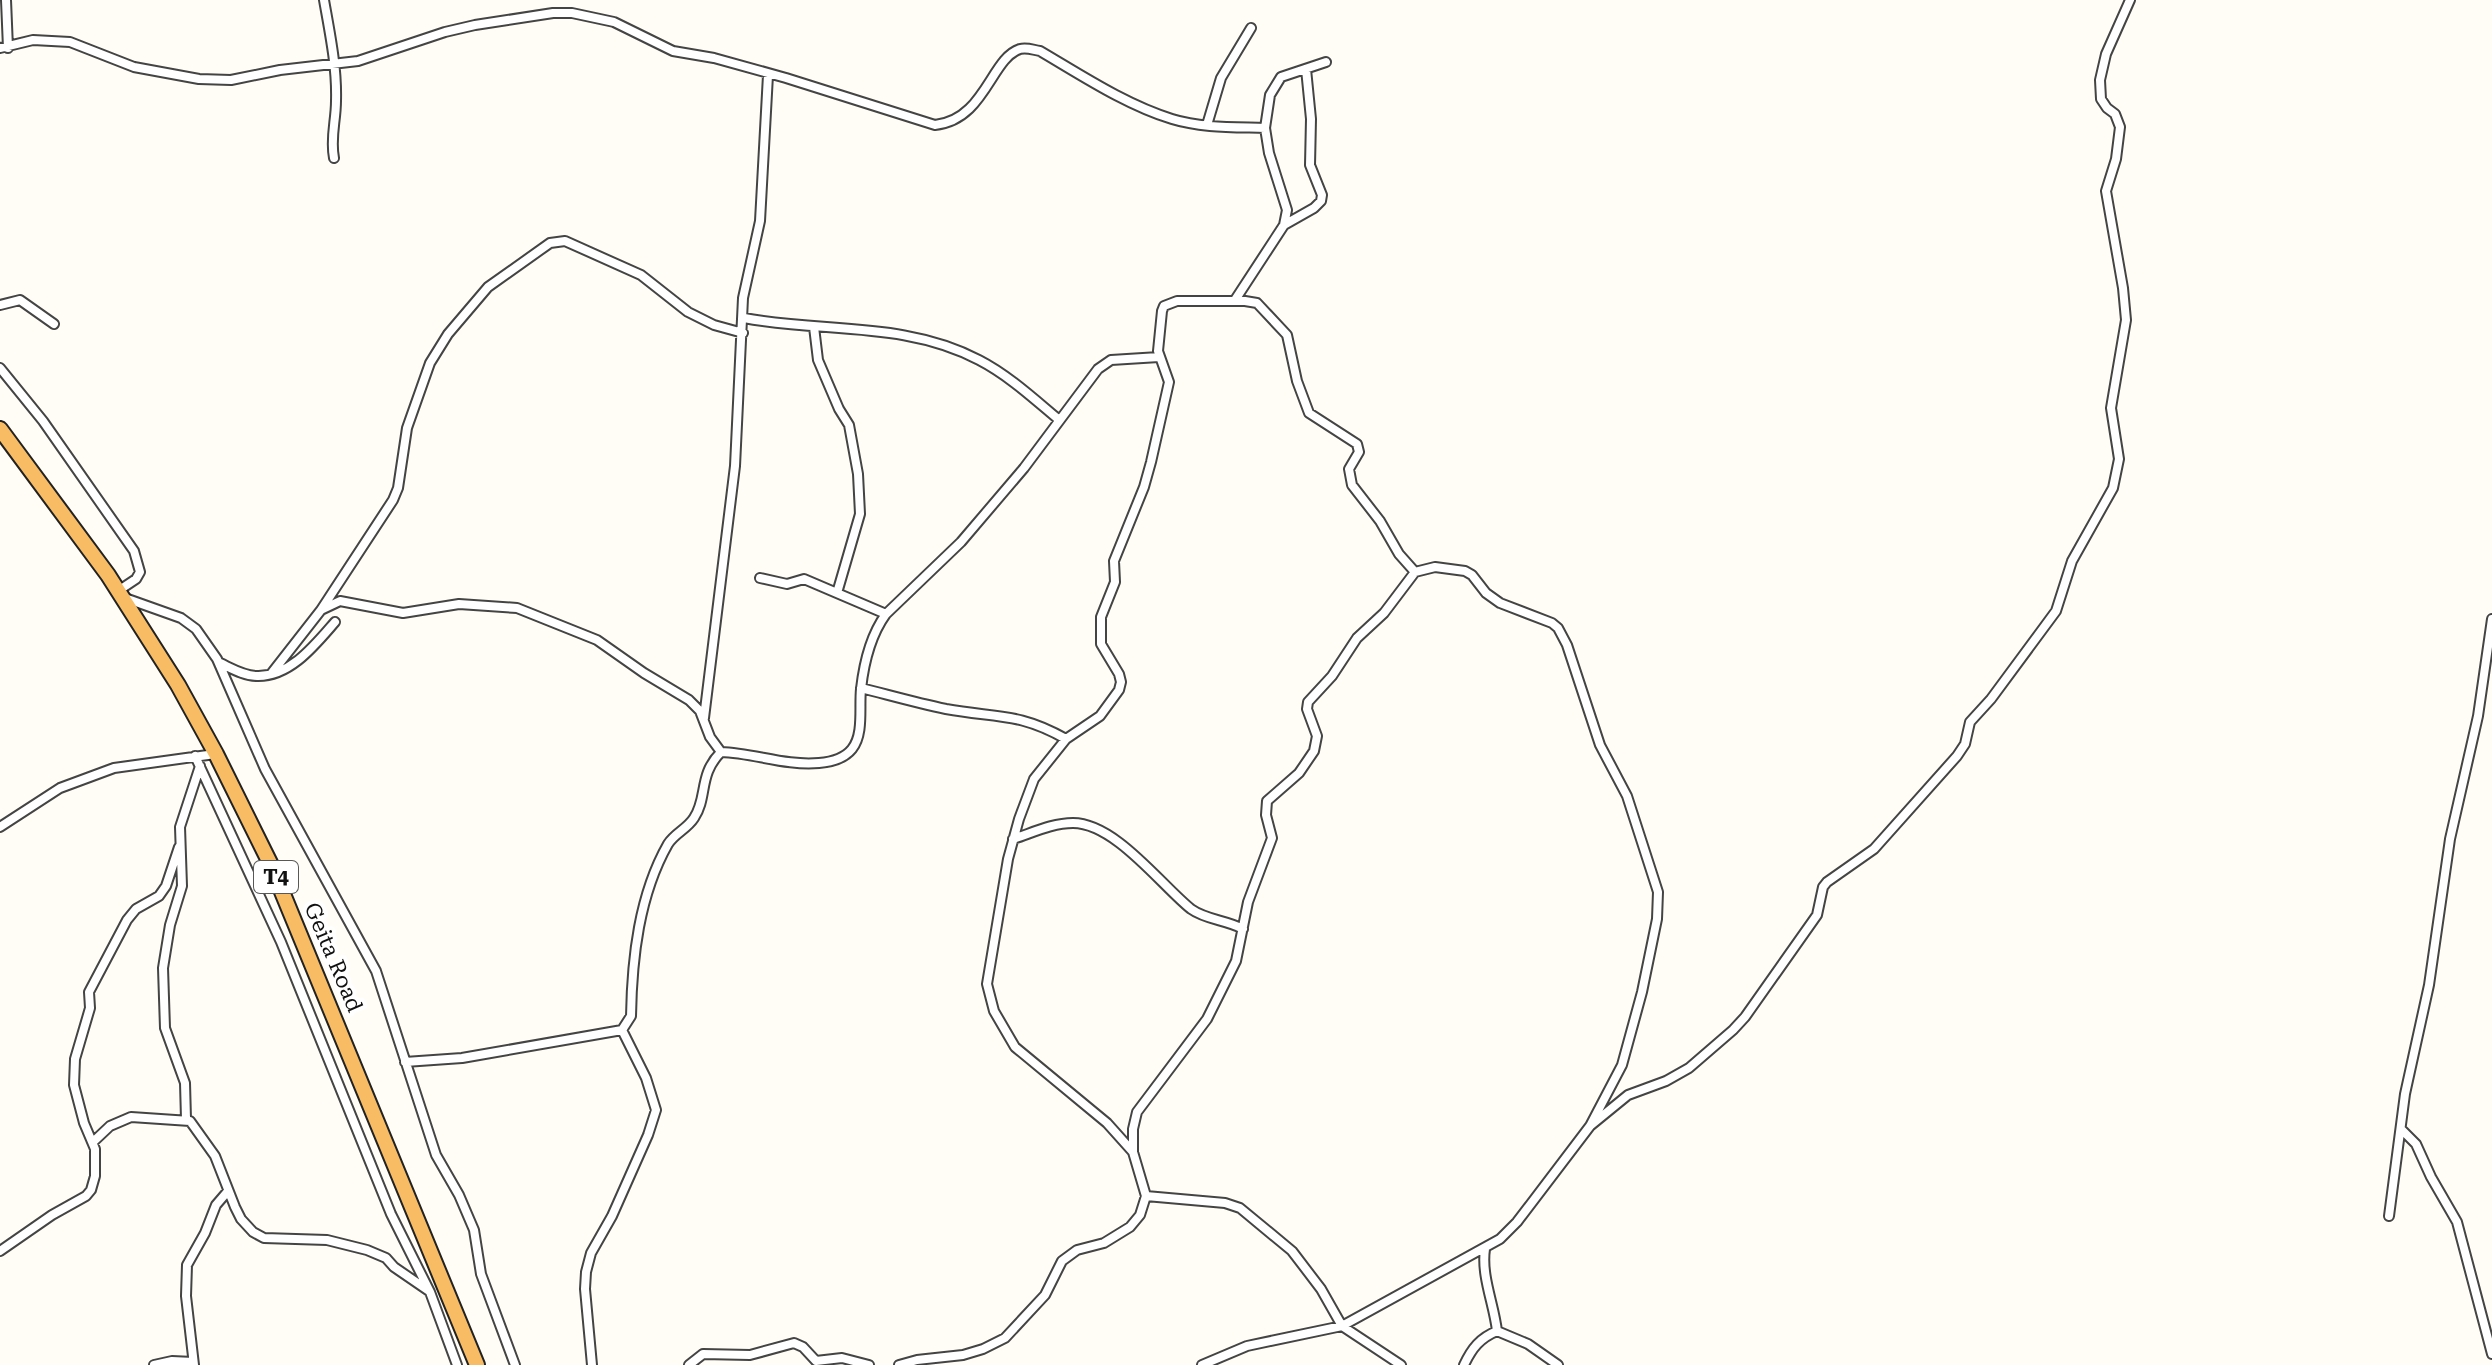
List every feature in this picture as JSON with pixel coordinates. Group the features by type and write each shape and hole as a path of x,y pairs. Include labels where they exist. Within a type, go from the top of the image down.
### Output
{"highway":[{"name":"Geita Road","path":"0,429 120,594 178,685 216,754 271,865 477,1365"}],"street":[{"path":"6,0 4,48 33,40 70,42 134,67 199,79 238,79 280,70 358,61 460,28 553,13 572,13 614,22 673,51 714,58 935,125 951,122 972,107 1013,54 1026,48 1040,51 1134,103 1172,119 1207,125 1265,128"},
{"path":"324,0 335,64 336,100 331,144 334,158"},
{"path":"1590,1126 1628,1095 1666,1081 1689,1068 1745,1017 1817,915 1823,887 1874,849 1944,772 1965,744 1970,722 1991,699 2056,611 2072,561 2113,488 2119,459 2111,408 2126,320 2106,191 2116,159 2120,127 2115,114 2103,104 2100,91 2106,54 2130,0"},
{"path":"1207,125 1221,78 1251,28"},
{"path":"1235,300 1284,225 1287,210 1269,153 1265,128 1266,111 1275,85 1281,77 1326,62"},
{"path":"1284,225 1321,201 1319,185 1310,165 1311,119 1306,69"},
{"path":"704,718 735,466 747,279 760,221 768,75"},
{"path":"271,674 321,610 393,500 398,488 407,428 419,390 436,353 466,310 488,287 550,243 565,241 655,284 688,312 714,325 743,333"},
{"path":"0,305 20,300 54,324"},
{"path":"1133,1152 1107,1123 1015,1047 994,1011 989,996 988,973 1013,839 1034,779 1066,739 1100,716 1119,690 1119,674 1101,644 1101,617 1115,582 1114,561 1144,487 1169,382 1159,357 1158,341 1164,306 1177,301 1235,300 1257,303 1283,329 1306,408 1316,419 1357,444 1359,452 1349,469 1356,494 1380,521 1399,554 1415,572"},
{"path":"744,318 814,327 868,328 948,346 980,360 1003,375 1058,419"},
{"path":"814,327 818,360 849,425 858,474 860,514 837,593"},
{"path":"321,610 345,601 394,613 459,604 498,605 531,612 597,640 689,700 704,718 710,737 721,752 786,763 836,760 847,755 858,738 861,688 873,635 886,614 961,542 1024,468 1098,369 1111,360 1159,357"},
{"path":"0,368 43,421 134,551 140,572 120,594 189,623 219,663 272,782 376,971 436,1155 459,1195 474,1230 481,1274 515,1365"},
{"path":"899,1365 917,1360 962,1360 1005,1338 1045,1295 1062,1261 1077,1250 1104,1243 1130,1227 1140,1215 1146,1196 1133,1152 1137,1112 1207,1019 1236,961 1248,902 1272,838 1266,815 1267,801 1299,773 1314,751 1317,736 1307,709 1308,702 1332,676 1357,638 1384,613 1415,572 1435,567 1465,571 1500,603 1558,628 1567,645 1600,745 1627,796 1653,870 1658,892 1657,919 1622,1065 1590,1126 1517,1222 1485,1249 1342,1326 1247,1346 1202,1365"},
{"path":"760,578 787,584 804,579 886,614"},
{"path":"2389,1216 2405,1094 2429,985 2450,839 2478,716 2492,619"},
{"path":"219,663 252,676 283,670 297,661 335,622"},
{"path":"861,688 946,709 1016,717 1045,727 1066,739"},
{"path":"405,1062 462,1058 622,1030 631,1016 643,903 667,846 676,833 695,817 704,779 713,759 721,752"},
{"path":"0,827 60,788 114,768 216,754"},
{"path":"195,756 281,942 391,1214 430,1292 457,1365"},
{"path":"0,1251 91,1190 95,1176 93,1142 84,1123 74,1085 75,1059 90,1008 89,992 127,920 136,909 159,896 166,886 179,847 185,806 200,766"},
{"path":"1013,839 1059,824 1085,825 1145,863 1191,908 1243,929"},
{"path":"179,847 182,886 164,957 164,1019 168,1039 185,1083 186,1119"},
{"path":"592,1365 586,1272 591,1253 612,1216 656,1110 646,1078 622,1030"},
{"path":"93,1142 110,1126 131,1117 186,1119 193,1123 215,1156 241,1219 253,1232 264,1238 327,1240 367,1250 386,1258 430,1292"},
{"path":"2401,1129 2416,1144 2457,1222 2492,1354"},
{"path":"154,1365 172,1361 194,1364 186,1296 187,1265 216,1205 228,1191"},
{"path":"1146,1196 1225,1203 1240,1208 1292,1251 1321,1289 1342,1326 1401,1365"},
{"path":"1485,1249 1483,1264 1495,1306 1497,1331"},
{"path":"1464,1365 1475,1345 1497,1331 1528,1344 1558,1365"},
{"path":"689,1365 703,1354 750,1355 794,1343 803,1347 817,1363 842,1358 869,1365"}]}
